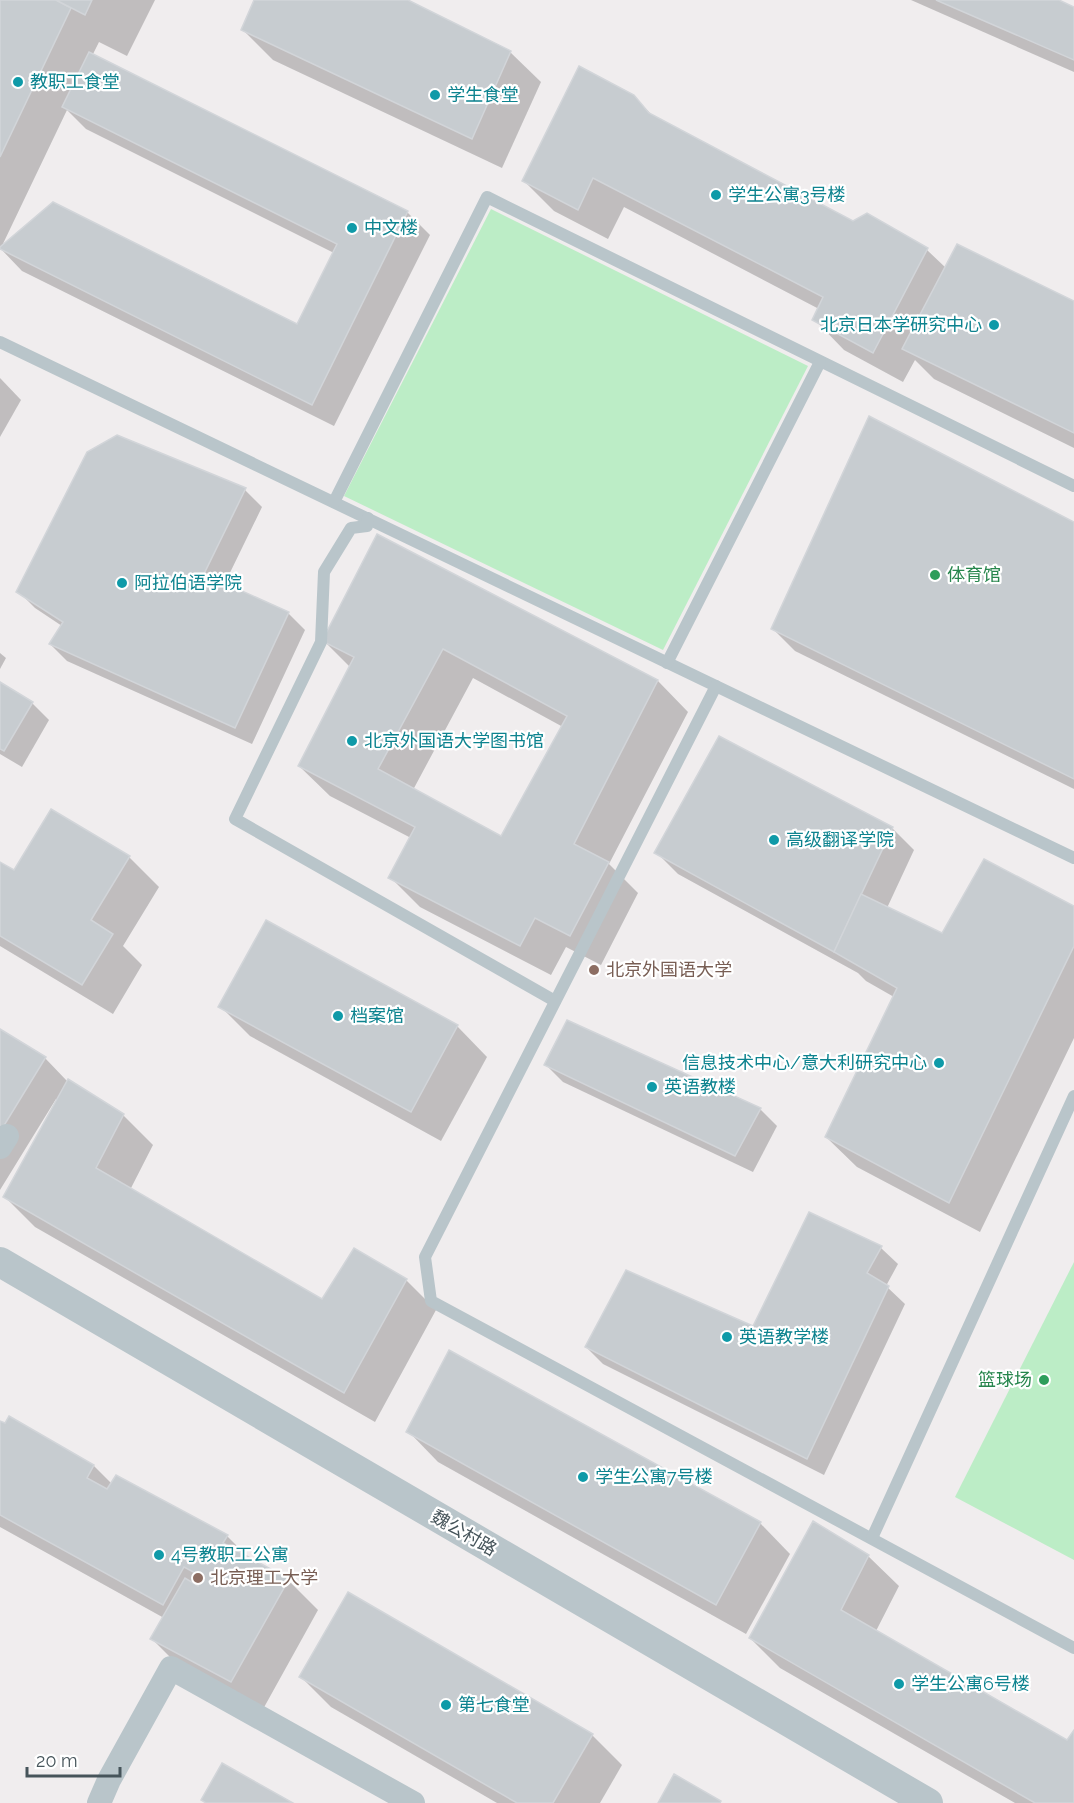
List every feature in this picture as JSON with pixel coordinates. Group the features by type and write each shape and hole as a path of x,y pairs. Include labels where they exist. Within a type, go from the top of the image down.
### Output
{"street":[{"name":"魏公村路","path":"0,1262 928,1803"},
{"path":"99,1803 109,1780 171,1668 412,1803"}],"lane":[{"path":"334,502 487,197 1074,486"},
{"path":"0,342 1074,858"},
{"path":"667,663 820,362"},
{"path":"368,518 367,526 351,528 324,572 321,642 235,819 555,1001"},
{"path":"716,686 425,1257 431,1301 1074,1648"},
{"path":"872,1538 1074,1096"}],"green space":[{"path":"491,209 808,366 663,650 344,496"},
{"name":"篮球场","path":"1074,1262 1074,1560 955,1497"}],"building":[{"name":"教职工食堂","path":"0,0 56,0 71,8 0,157"},
{"path":"56,0 92,0 85,15"},
{"name":"学生食堂","path":"254,0 408,0 511,51 472,139 241,30"},
{"path":"936,0 1059,0 1074,7 1074,60"},
{"name":"中文楼","path":"89,52 408,211 312,405 0,249 53,202 297,324 337,244 62,107"},
{"name":"学生公寓3号楼","path":"579,66 634,95 649,113 853,221 867,213 928,248 873,353 812,320 823,297 593,178 578,210 522,181"},
{"name":"北京日本学研究中心","path":"957,244 1074,301 1074,433 902,349"},
{"name":"体育馆","path":"869,416 1074,522 1074,779 771,629"},
{"name":"阿拉伯语学院","path":"117,435 246,488 204,574 289,612 235,728 49,644 63,622 16,592 87,452"},
{"name":"北京外国语大学图书馆","path":"377,534 658,680 574,844 609,862 570,936 535,918 520,946 388,878 415,827 298,766 354,657 322,641","holes":["443,649 567,716 501,836 378,769"]},
{"path":"0,682 33,702 4,751 0,749"},
{"name":"高级翻译学院","path":"719,736 893,827 834,952 654,853"},
{"path":"51,809 130,856 91,920 113,934 82,985 0,936 0,862 14,870"},
{"name":"信息技术中心/意大利研究中心","path":"984,859 1074,906 1074,946 949,1203 825,1137 897,988 834,952 861,894 942,933"},
{"name":"档案馆","path":"266,920 458,1025 411,1112 218,1007"},
{"name":"英语教楼","path":"567,1020 761,1108 735,1156 544,1065"},
{"path":"0,1029 46,1057 0,1132"},
{"path":"68,1079 124,1114 96,1168 322,1299 354,1248 407,1279 344,1393 3,1197"},
{"name":"英语教学楼","path":"809,1212 882,1246 867,1273 889,1286 807,1459 585,1347 626,1270 753,1326"},
{"name":"学生公寓7号楼","path":"449,1350 761,1522 716,1605 406,1432"},
{"name":"4号教职工公寓","path":"9,1416 94,1465 87,1478 107,1489 116,1475 228,1535 223,1543 289,1579 231,1682 150,1639 185,1578 198,1586 203,1577 184,1567 163,1605 0,1515 0,1421 5,1423"},
{"name":"学生公寓6号楼","path":"813,1521 869,1555 841,1610 1067,1740 1074,1730 1074,1803 1035,1803 749,1638"},
{"name":"第七食堂","path":"348,1592 593,1734 553,1803 517,1803 299,1677"},
{"path":"222,1763 293,1803 206,1803 201,1800"},
{"path":"674,1774 721,1801 720,1803 658,1803"}],"place":[{"name":"教职工食堂","path":"18,82"},
{"name":"学生食堂","path":"435,95"},
{"name":"学生公寓3号楼","path":"716,195"},
{"name":"中文楼","path":"352,228"},
{"name":"北京日本学研究中心","path":"994,325"},
{"name":"体育馆","path":"935,575"},
{"name":"阿拉伯语学院","path":"122,583"},
{"name":"北京外国语大学图书馆","path":"352,741"},
{"name":"高级翻译学院","path":"774,840"},
{"name":"北京外国语大学","path":"594,970"},
{"name":"档案馆","path":"338,1016"},
{"name":"信息技术中心/意大利研究中心","path":"939,1063"},
{"name":"英语教楼","path":"652,1087"},
{"name":"英语教学楼","path":"727,1337"},
{"name":"篮球场","path":"1044,1380"},
{"name":"学生公寓7号楼","path":"583,1477"},
{"name":"4号教职工公寓","path":"159,1555"},
{"name":"北京理工大学","path":"198,1578"},
{"name":"学生公寓6号楼","path":"899,1684"},
{"name":"第七食堂","path":"446,1705"}]}
